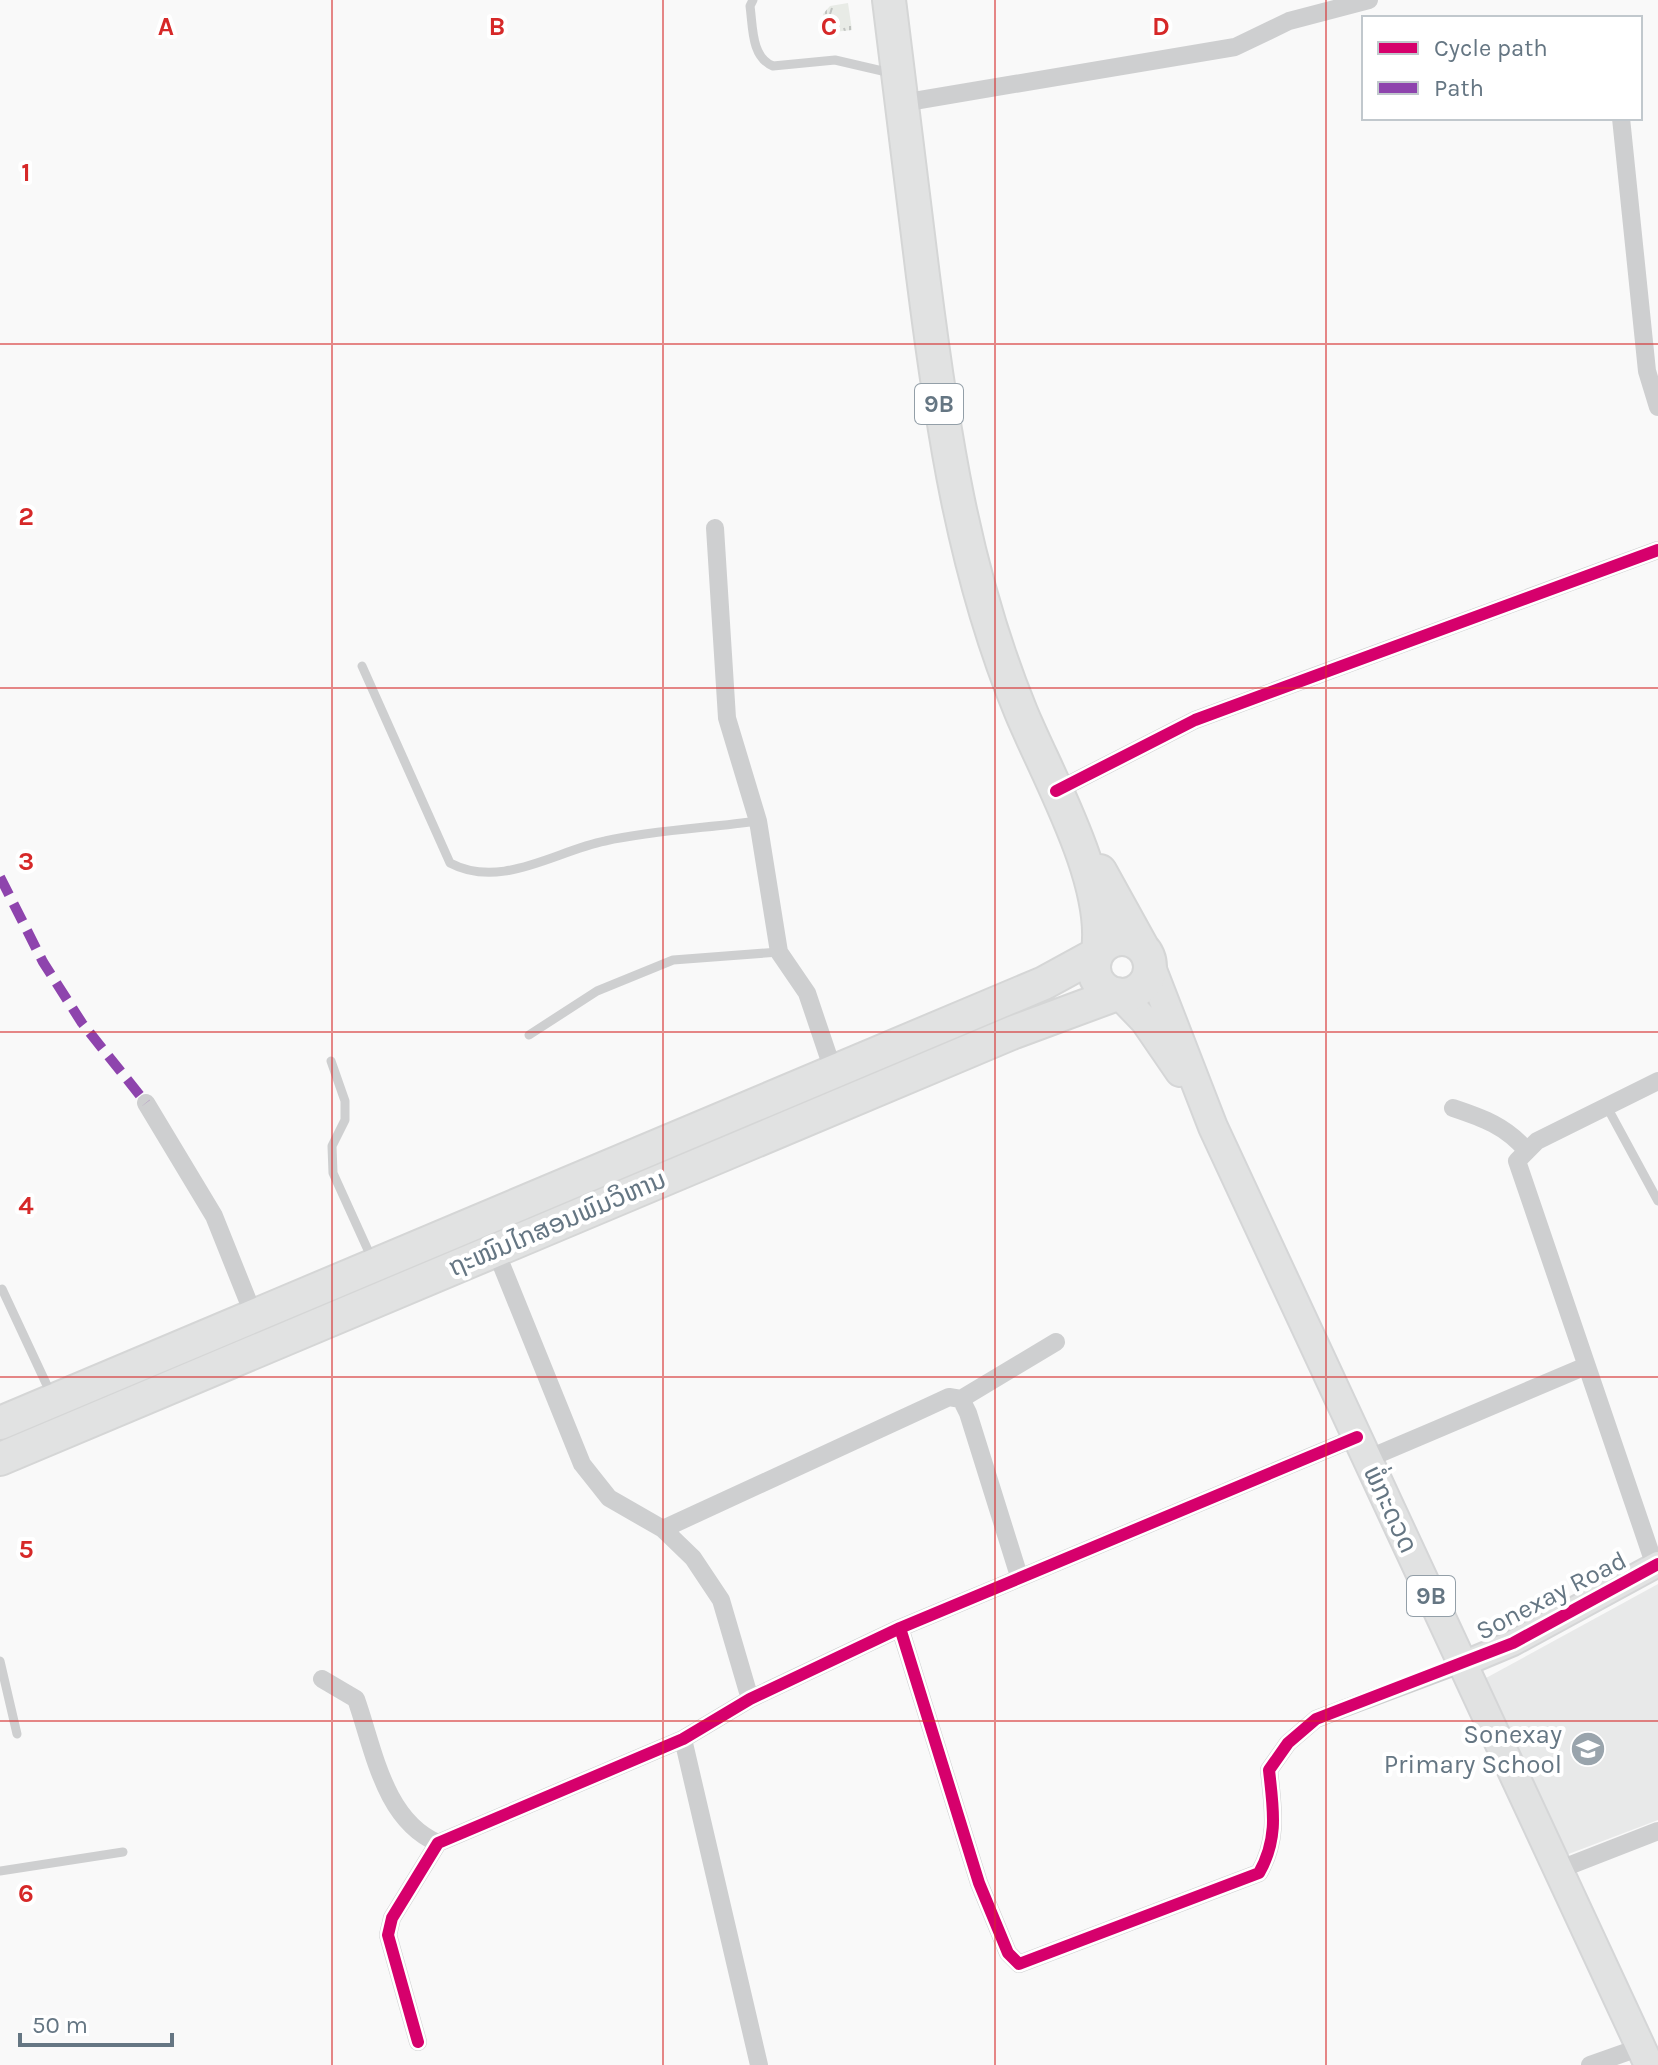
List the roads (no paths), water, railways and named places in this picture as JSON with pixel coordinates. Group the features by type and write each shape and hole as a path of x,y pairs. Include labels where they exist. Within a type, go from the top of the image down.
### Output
{"highway":[{"name":"9B","path":"889,0 944,441 961,527 996,650 1056,791 1097,900 1101,929 1098,952"},
{"name":"9B","path":"1056,791 1145,954"},
{"path":"1119,939 1145,954 1143,986 1118,995 1109,992 1097,980 1098,952 1119,939"},
{"name":"ຖະໜົນໄກສອນພົມວິຫານ","path":"0,1459 495,1249 834,1073 1044,983 1098,952"},
{"name":"ຖະໜົນໄກສອນພົມວິຫານ","path":"0,1423 375,1266 627,1178 1118,995"}],"main road":[{"name":"9B","path":"1145,954 1213,1127"},
{"name":"9B","path":"1118,995 1160,1042 1213,1127"},
{"name":"ພໍ່ກະດວດ","path":"1213,1127 1645,2056"}],"street":[{"path":"900,89 1235,47 1289,21 1369,0"},
{"path":"1621,120 1647,371 1658,407"},
{"path":"715,528 727,718 758,821 779,952 807,993 834,1073"},
{"path":"1056,791 1195,720 1658,550"},
{"path":"1657,1565 1517,1161 1537,1141 1658,1081"},
{"path":"146,1103 214,1216 254,1316"},
{"path":"1453,1108 1495,1122 1512,1133 1527,1151"},
{"path":"495,1249 582,1464 609,1498 663,1529 693,1558 721,1600 750,1699"},
{"path":"663,1529 949,1397 961,1399 1056,1342"},
{"path":"418,2042 388,1935 392,1918 438,1843 683,1739 750,1699 1019,1576 1586,1366"},
{"path":"961,1399 1019,1576"},
{"name":"Sonexay Road","path":"1463,1664 1513,1643 1657,1565"},
{"path":"900,1628 979,1883 1008,1953 1019,1964 1259,1873 1271,1853 1275,1831 1269,1770 1288,1743 1316,1719 1463,1664"},
{"path":"322,1679 356,1699 393,1804 416,1834 438,1843"},
{"path":"683,1739 759,2065"},
{"path":"1558,1870 1658,1831"},
{"path":"1590,2065 1645,2056"}],"lane":[{"path":"753,0 750,6 757,52 764,63 773,66 835,60 900,89"},
{"path":"362,666 450,863 465,871 534,867 603,841 758,821"},
{"path":"529,1035 597,991 673,960 779,952"},
{"path":"331,1061 345,1101 345,1120 332,1146 333,1173 375,1266"},
{"path":"1607,1107 1658,1201"},
{"path":"2,1289 54,1401"},
{"path":"0,1661 17,1734"},
{"path":"0,1871 123,1852"}],"place":[{"name":"Sonexay Primary School","path":"1588,1749"}]}
